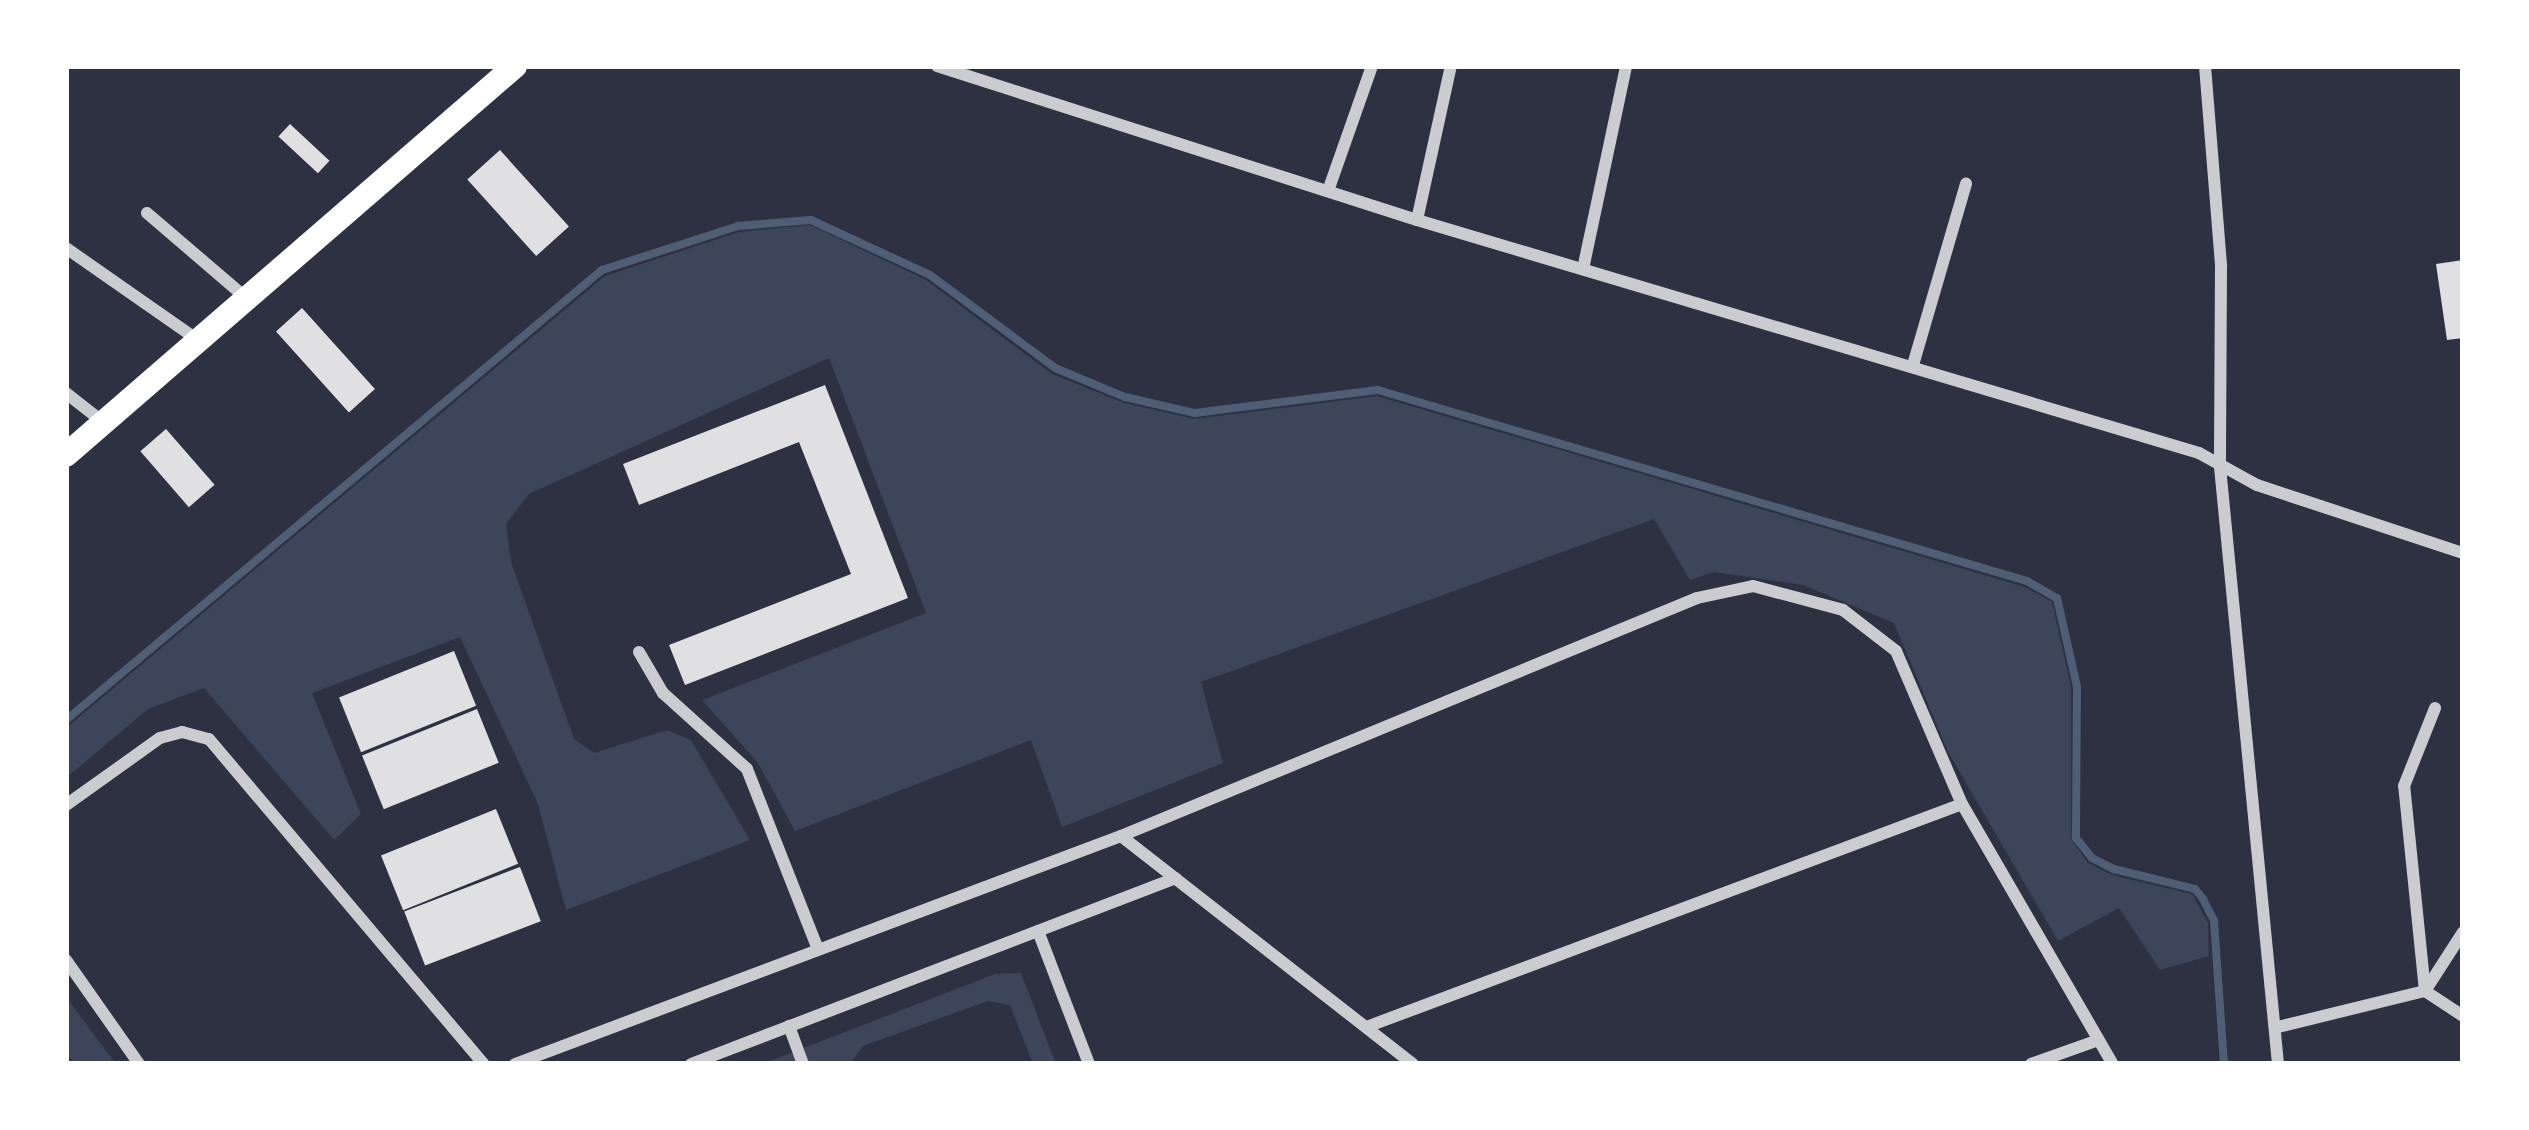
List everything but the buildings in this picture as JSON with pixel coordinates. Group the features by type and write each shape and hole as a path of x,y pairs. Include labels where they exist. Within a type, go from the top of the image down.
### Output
{"main road":[{"path":"66,455 515,66"}],"street":[{"path":"937,66 1417,220 1913,364 2199,453 2220,467 2463,553"},
{"path":"1328,191 1372,66"},
{"path":"1417,220 1451,66"},
{"path":"1582,269 1626,66"},
{"path":"2205,66 2221,266 2220,467 2278,1064"},
{"path":"1913,364 1966,184"},
{"path":"147,213 248,299"},
{"path":"66,248 200,340"},
{"path":"66,393 104,423"},
{"path":"515,1064 817,946 1121,836 1697,598 1753,586 1822,602 1887,639 1962,804 2113,1064"},
{"path":"639,652 663,693 747,769 817,946"},
{"path":"2425,991 2404,786 2435,708"},
{"path":"66,805 160,738 182,732 209,740 484,1064"},
{"path":"1369,1026 1962,804"},
{"path":"1121,836 1413,1064"},
{"path":"691,1064 1176,878"},
{"path":"1038,931 1089,1064"},
{"path":"2278,1027 2425,991 2463,932"},
{"path":"66,960 139,1064"},
{"path":"2425,991 2463,1016"},
{"path":"789,1026 803,1064"},
{"path":"2031,1064 2096,1041"}],"shaded area":[{"path":"810,225 926,280 1052,374 1124,403 1195,419 1377,396 2025,587 2052,602 2071,687 2071,839 2088,863 2112,875 2192,894 2208,923 2209,956 2160,970 2119,908 2058,941 1948,752 1894,623 1803,585 1714,572 1690,580 1654,519 1201,682 1223,763 1062,827 1031,740 795,831 758,763 702,700 926,613 829,358 529,494 506,524 511,562 574,739 594,753 667,730 691,740 750,840 566,910 538,804 460,637 312,693 361,814 334,840 204,688 148,709 66,778 66,728 605,276 739,232"},
{"path":"1021,973 1056,1064 1033,1064 1010,1005 988,1001 863,1046 850,1064 762,1064 995,974"},
{"path":"66,997 116,1064 75,1064 66,1053"}],"waterway":[{"path":"66,720 602,270 738,226 811,220 930,275 1055,368 1125,397 1195,413 1378,390 2027,581 2057,598 2077,687 2076,838 2092,858 2114,869 2195,889 2203,899 2214,921 2224,1064"}]}
